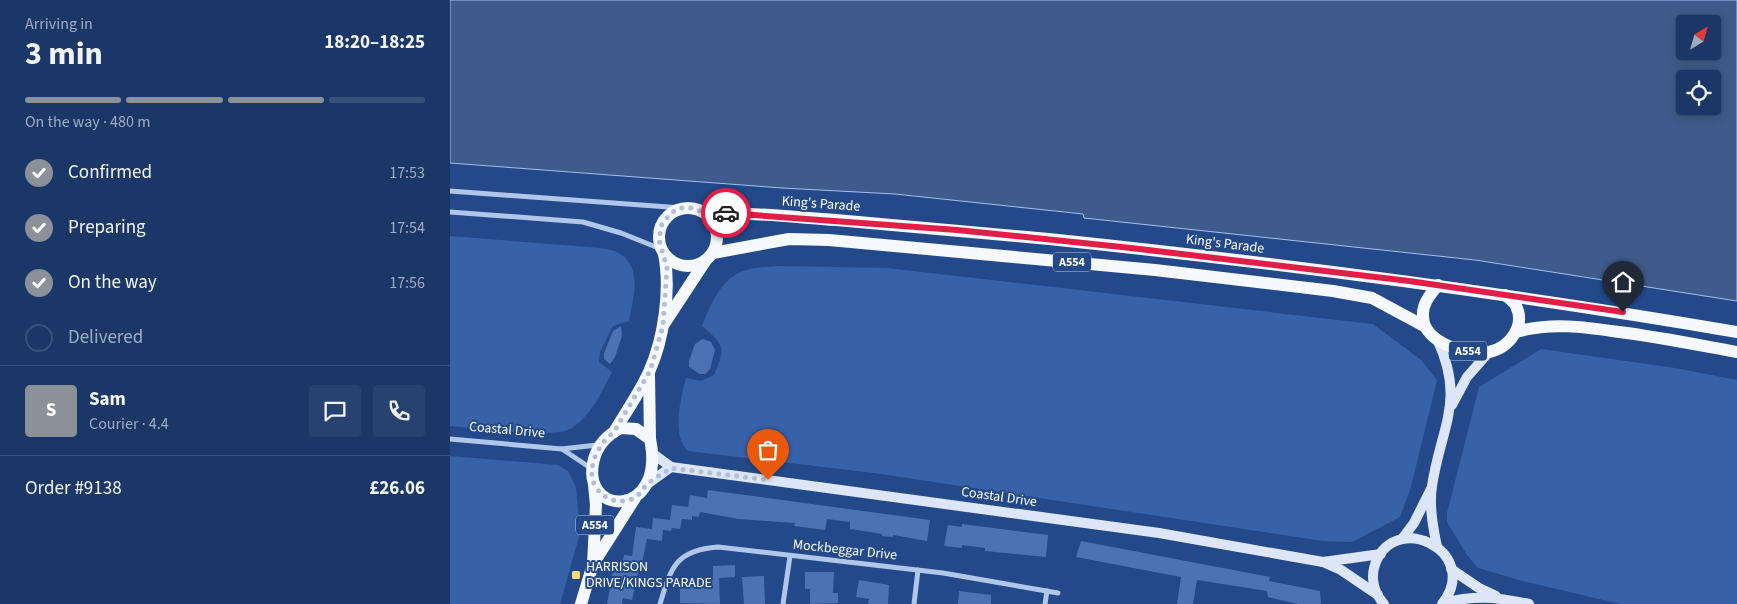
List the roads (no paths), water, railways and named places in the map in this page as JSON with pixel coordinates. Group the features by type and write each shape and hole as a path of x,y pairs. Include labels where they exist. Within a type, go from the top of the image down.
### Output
{"main road":[{"path":"682,208 691,208 706,213 716,228 716,245 709,257 698,265 679,265 663,251 659,232 662,223 674,211 682,208"},
{"name":"King's Parade","path":"706,213 743,213 994,234 1218,258 1438,285 1737,332"},
{"name":"A554","path":"663,326 709,257 789,239 828,240 1155,270 1333,291 1372,298 1424,326 1437,339 1457,350 1489,352 1507,344 1516,332 1535,326 1565,326 1651,336 1737,352"},
{"name":"A554","path":"581,604 593,564 596,505 592,469 600,445 614,432 650,371 663,326 667,268 663,251"},
{"path":"1424,326 1422,315 1424,305 1438,285"},
{"path":"1506,295 1516,306 1520,323 1516,332"},
{"name":"A554","path":"593,564 646,484 651,467 652,453 650,439 650,371"},
{"path":"614,432 621,428 636,430 650,439"},
{"name":"A554","path":"594,485 599,492 613,501 622,502 635,498"}],"street":[{"path":"450,191 682,208"},
{"path":"450,212 583,222 621,233 663,251"},
{"path":"1437,339 1448,366 1451,406"},
{"path":"1381,600 1373,577 1376,564 1381,554 1388,547 1402,539 1414,522 1432,486 1451,406 1467,378 1489,352"},
{"name":"Coastal Drive","path":"450,439 562,448 600,445"},
{"path":"562,448 592,469"},
{"path":"646,484 671,468 652,453"},
{"name":"Coastal Drive","path":"671,468 1159,533 1323,562 1341,570 1381,600"},
{"path":"1432,486 1433,528 1437,547"},
{"path":"1402,539 1422,540 1437,547 1445,556 1451,569 1452,583 1450,591 1442,604"},
{"name":"Mockbeggar Drive","path":"660,604 669,574 678,562 689,553 700,548 718,547 918,570 1058,593"},
{"name":"Coastal Drive","path":"1323,562 1381,554"},
{"path":"783,604 790,556"},
{"path":"1451,569 1479,588 1499,597 1529,604"},
{"path":"914,604 918,570"},
{"path":"1045,604 1046,591"},
{"path":"1442,604 1462,599 1499,597"}],"place":[{"name":"HARRISON DRIVE/KINGS PARADE","path":"576,575"}]}
